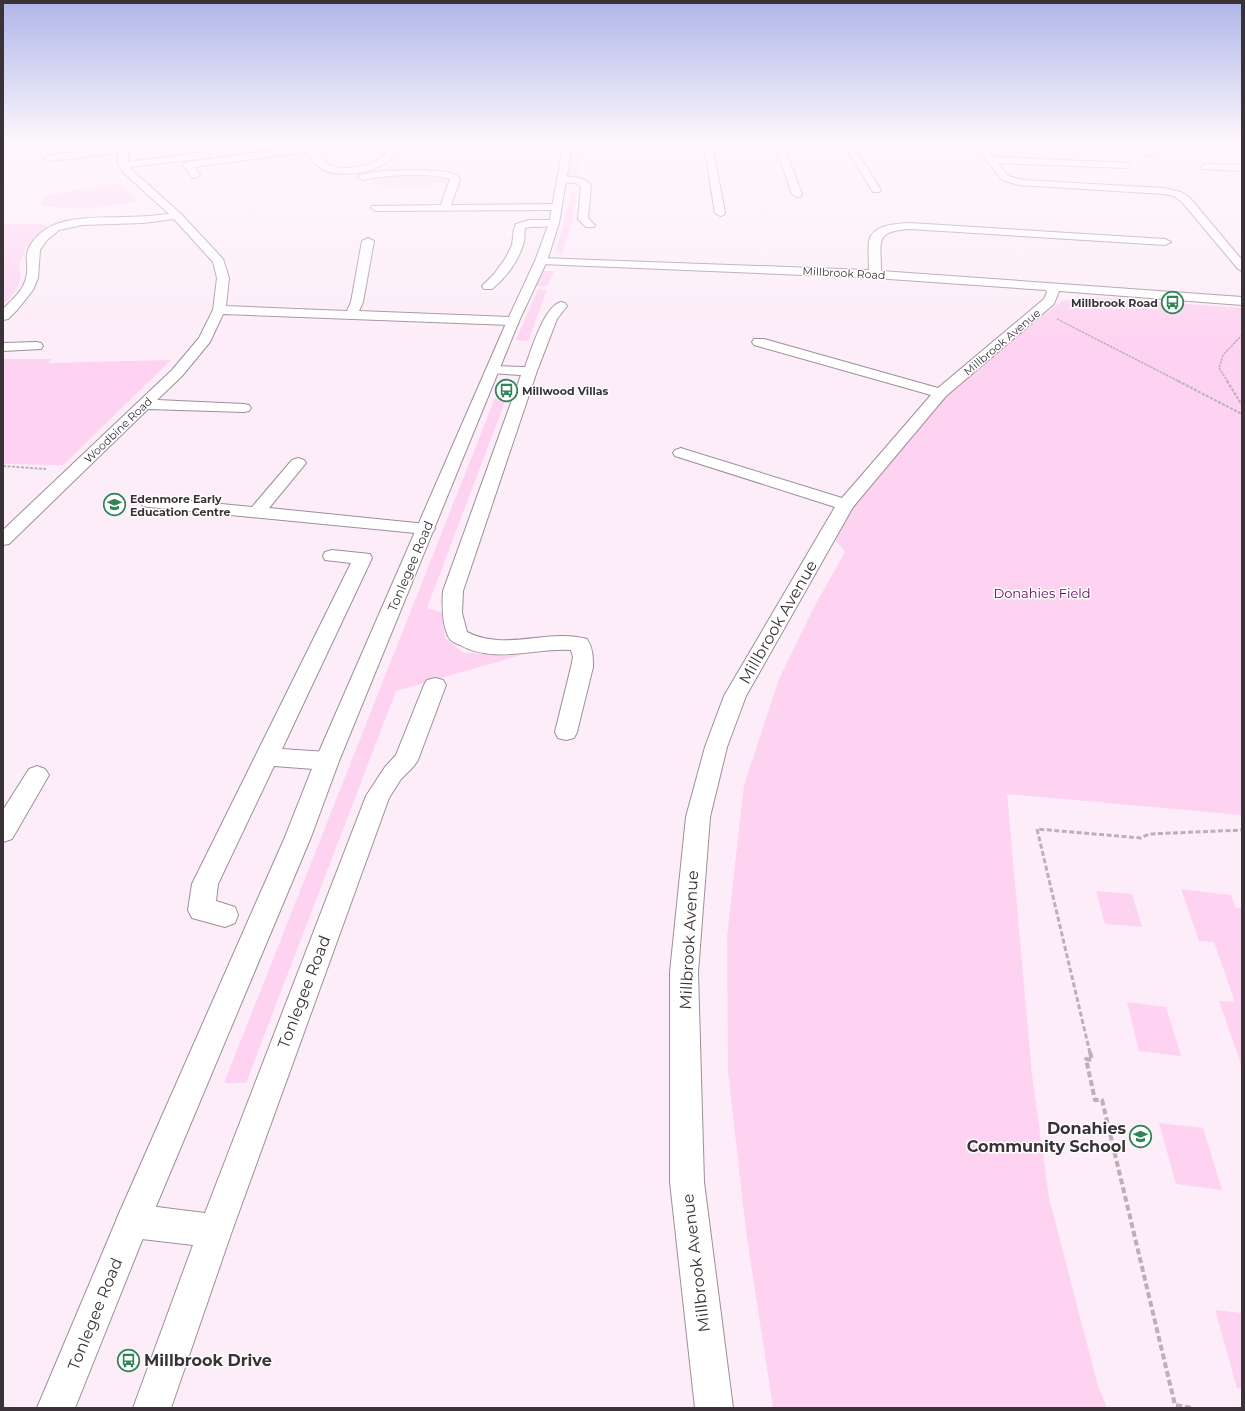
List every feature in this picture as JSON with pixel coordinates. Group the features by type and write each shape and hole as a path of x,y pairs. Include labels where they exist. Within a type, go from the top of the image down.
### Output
{"street":[{"name":"Woodbine Road","path":"3,540 177,373 205,339 219,310 223,278 219,261 170,210"},
{"name":"Tonlegee Road","path":"56,1408 298,837 327,761 513,321 542,261 554,223 556,210"},
{"path":"584,210 583,219 590,225"},
{"path":"1194,210 1242,267"},
{"path":"80,222 92,212"},
{"path":"3,316 23,295 31,284 34,251 41,240 56,228 80,222 146,220 177,216"},
{"path":"488,286 496,280 503,271 516,248 520,226 529,223 554,223"},
{"path":"875,274 875,241 881,232 888,228 910,226 1165,242"},
{"path":"352,314 357,302 368,241"},
{"name":"Millbrook Road","path":"542,261 875,274 1242,301"},
{"name":"Millbrook Avenue","path":"714,1408 687,1182 684,972 698,817 716,747 735,696 845,506 941,393 1050,301 1053,292 1051,287"},
{"path":"561,306 550,318 530,371 454,591 452,614 458,636 475,645 515,648 564,643 580,644 583,657 582,667 566,732"},
{"path":"219,310 513,321"},
{"path":"759,342 941,393"},
{"path":"3,346 36,346"},
{"path":"493,370 530,371"},
{"path":"145,404 244,408"},
{"path":"681,453 845,506"},
{"path":"257,512 298,463"},
{"path":"149,502 426,529"},
{"path":"225,915 201,910 205,884 363,558 332,556"},
{"name":"Tonlegee Road","path":"152,1408 215,1231 378,796 393,773 406,760 435,685"},
{"path":"267,757 327,761"},
{"path":"3,832 37,775"},
{"path":"134,1221 215,1231"}],"path":[{"path":"1038,312 1055,318 1242,414"},
{"path":"1242,335 1223,355 1219,368 1242,405"},
{"path":"3,466 75,471"},
{"path":"1193,1408 1174,1405 1102,1100 1095,1100 1086,1059 1092,1060 1037,829 1141,838 1149,834 1242,830"}],"green space":[{"path":"567,210 574,210 572,224 562,253 556,252"},
{"path":"3,224 42,224 47,226 26,248 19,265 21,277 15,292 3,306"},
{"path":"537,271 554,271 548,286 531,286"},
{"path":"538,289 547,290 528,341 516,340"},
{"name":"Donahies Field","path":"1092,297 1242,308 1242,815 1007,794 1032,1075 1049,1198 1098,1386 1107,1408 773,1408 746,1231 728,1071 727,936 744,785 779,679 813,609 845,552 830,532 941,393 1062,301"},
{"path":"3,359 51,359 48,363 171,360 63,465 3,464"},
{"path":"495,398 506,399 427,608 443,613 445,638 464,653 508,654 519,650 528,653 396,691 246,1083 224,1083"},
{"path":"1181,889 1231,895 1236,908 1242,908 1242,1067 1219,1001 1235,1002 1214,942 1199,941"},
{"path":"1096,891 1132,894 1142,927 1105,924"},
{"path":"1127,1002 1166,1007 1181,1056 1139,1051"},
{"path":"1159,1123 1203,1128 1222,1190 1176,1184"},
{"path":"1215,1310 1242,1313 1242,1389 1237,1388"}],"place":[{"name":"Millbrook Road","path":"1173,303"},
{"name":"Millwood Villas","path":"507,391"},
{"name":"Edenmore Early Education Centre","path":"114,505"},
{"name":"Donahies Community School","path":"1141,1137"},
{"name":"Millbrook Drive","path":"129,1360"}]}
